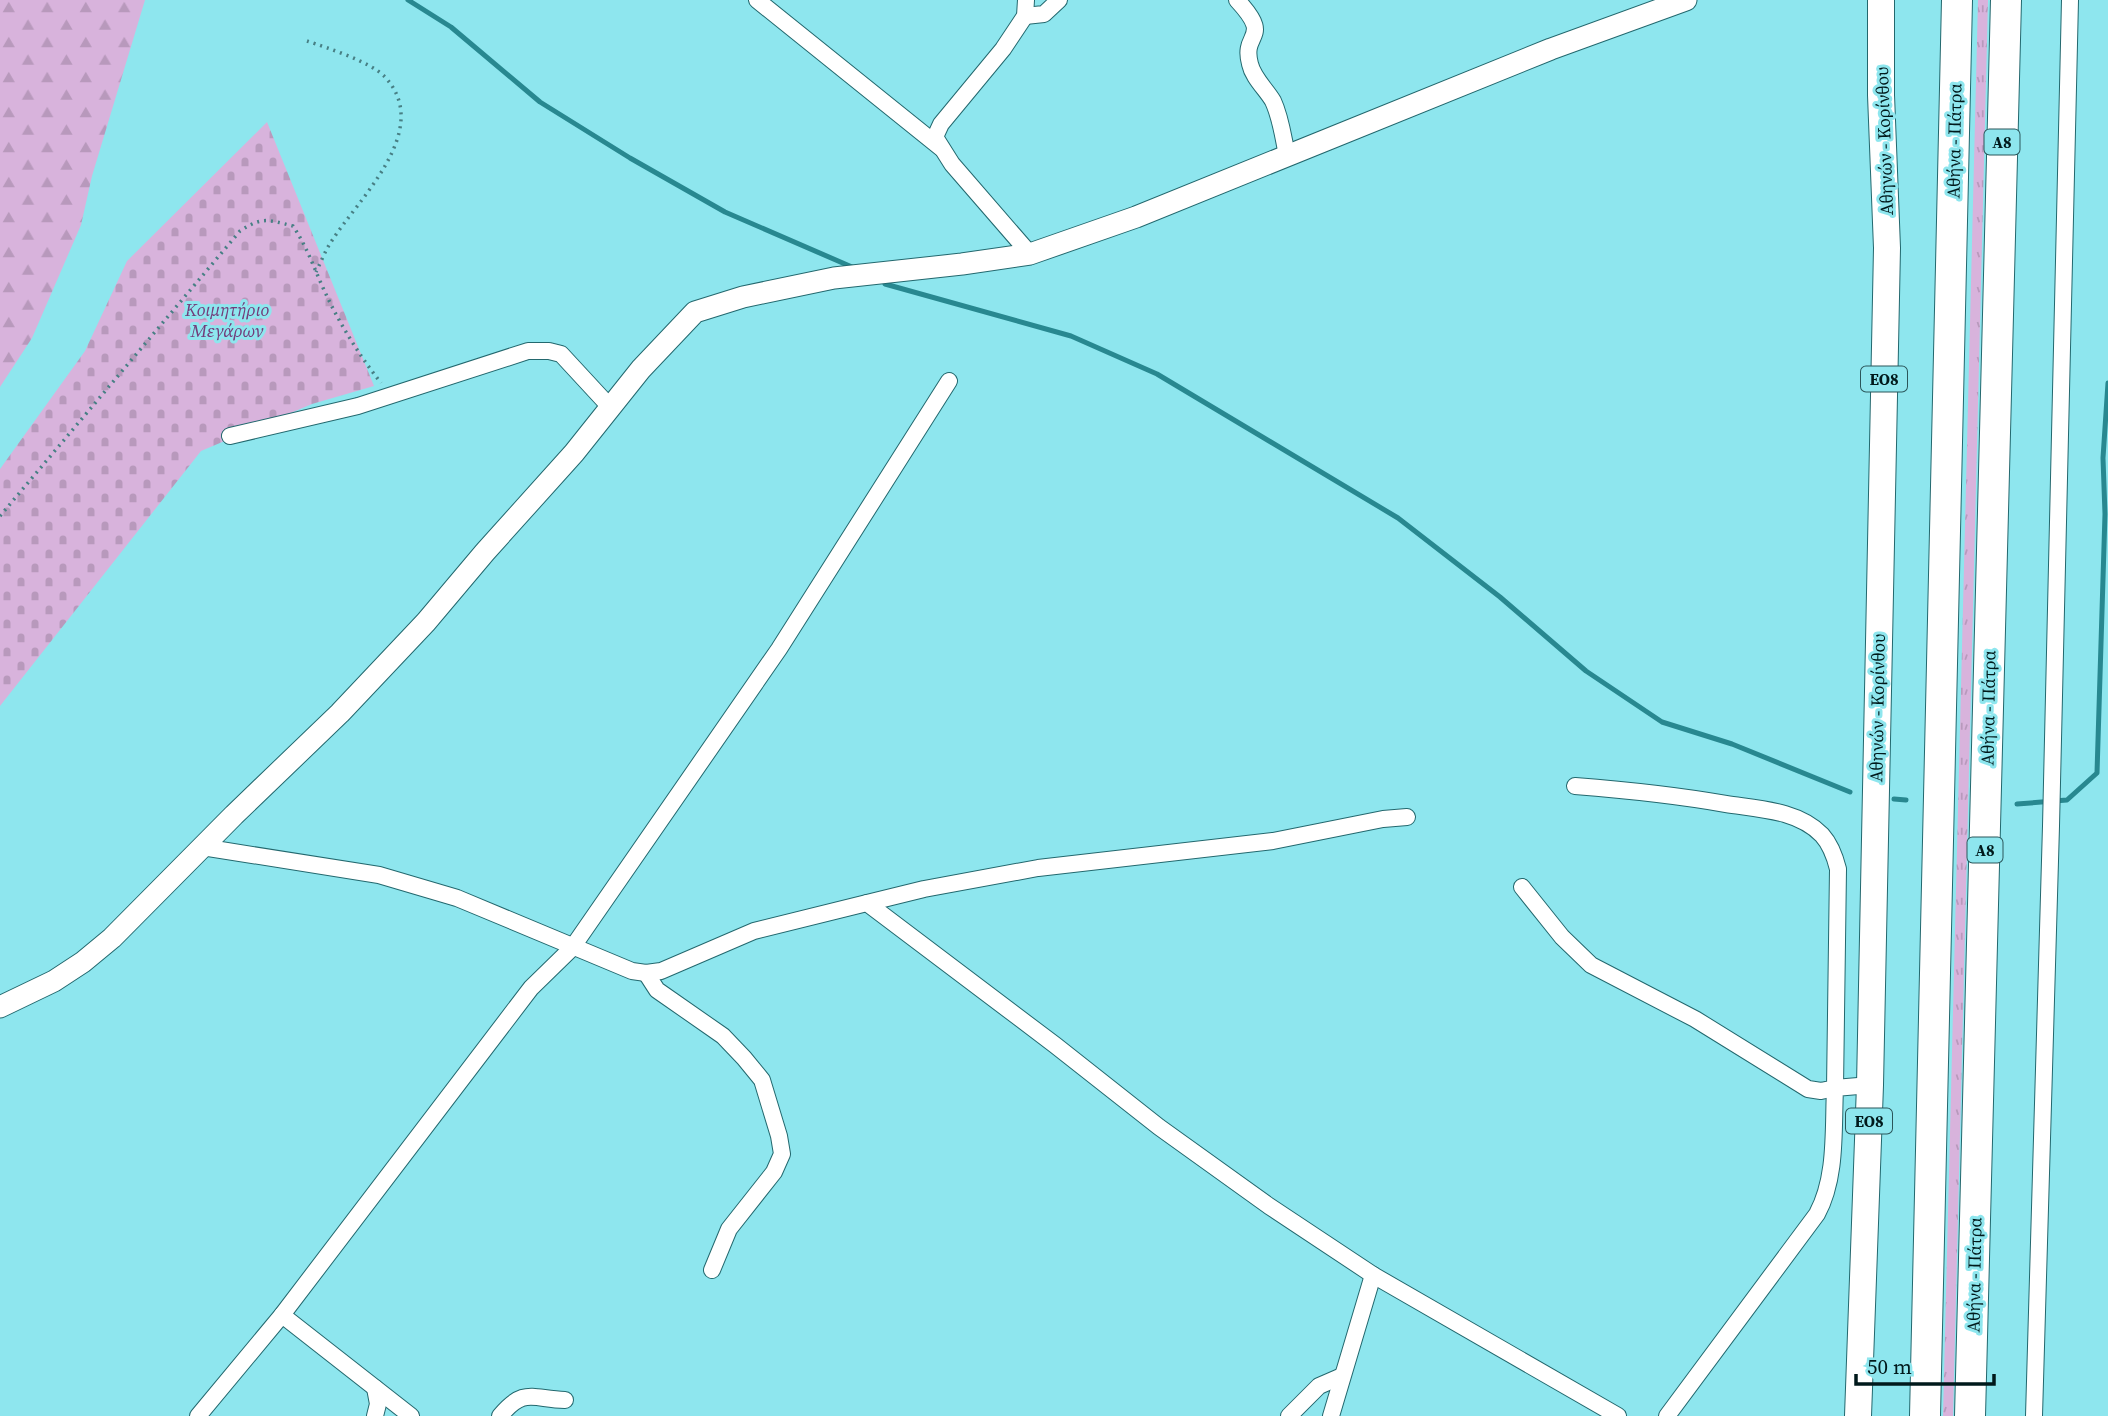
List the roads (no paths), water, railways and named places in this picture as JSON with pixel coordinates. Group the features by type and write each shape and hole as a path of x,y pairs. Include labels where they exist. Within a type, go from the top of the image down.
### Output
{"highway":[{"name":"Αθήνα - Πάτρα","path":"1924,1416 1957,0"},
{"name":"Αθήνα - Πάτρα","path":"1970,1416 2006,0"}],"main road":[{"name":"Αθηνών - Κορίνθου","path":"1858,1416 1870,1085 1887,248 1881,95 1881,0"}],"street":[{"path":"757,0 941,148"},
{"path":"1030,254 952,164 935,137 941,124 1003,49 1026,8 1044,14 1059,0"},
{"path":"1237,0 1256,26 1249,54 1250,64 1273,102 1287,155"},
{"path":"0,1007 54,981 83,962 138,915 201,847 340,713 426,622 573,453 658,350 695,312 743,297 834,278 1030,254 1106,228 1589,34 1686,0"},
{"path":"2034,1416 2070,0"},
{"path":"230,436 358,406 528,351 561,354 610,407"},
{"path":"199,1415 282,1315 531,988 572,948 779,649 949,381"},
{"path":"1575,786 1659,792 1777,811 1800,821 1821,835 1833,852 1838,869 1835,1088 1829,1184 1824,1201 1667,1416"},
{"path":"201,847 379,875 457,898 572,948 632,971 646,973 661,971 754,931 924,889 1038,868 1273,841 1383,819 1407,817"},
{"path":"1522,887 1562,937 1591,965 1695,1019 1808,1088 1821,1091 1870,1085"},
{"path":"867,904 1045,1037 1159,1127 1269,1206 1373,1275 1618,1416"},
{"path":"646,973 657,989 723,1037 762,1080 779,1136 782,1154 774,1172 729,1230 712,1270"},
{"path":"1331,1416 1373,1275"},
{"path":"282,1315 411,1416"},
{"path":"1289,1416 1319,1386 1342,1376"},
{"path":"375,1388 378,1404 375,1416"},
{"path":"500,1416 518,1398 527,1396 565,1400"}],"waterway":[{"path":"408,0 451,27 540,102 630,158 725,212 852,267"},
{"path":"885,284 1071,336 1157,374 1398,518 1500,597 1586,671 1662,722 1732,744 1850,792"},
{"path":"2017,804 2067,800 2097,773 2105,514 2103,458 2108,383"},
{"path":"1894,799 1906,800"}],"park label":[{"name":"Κοιμητήριο Μεγάρων","path":"227,319"}]}
